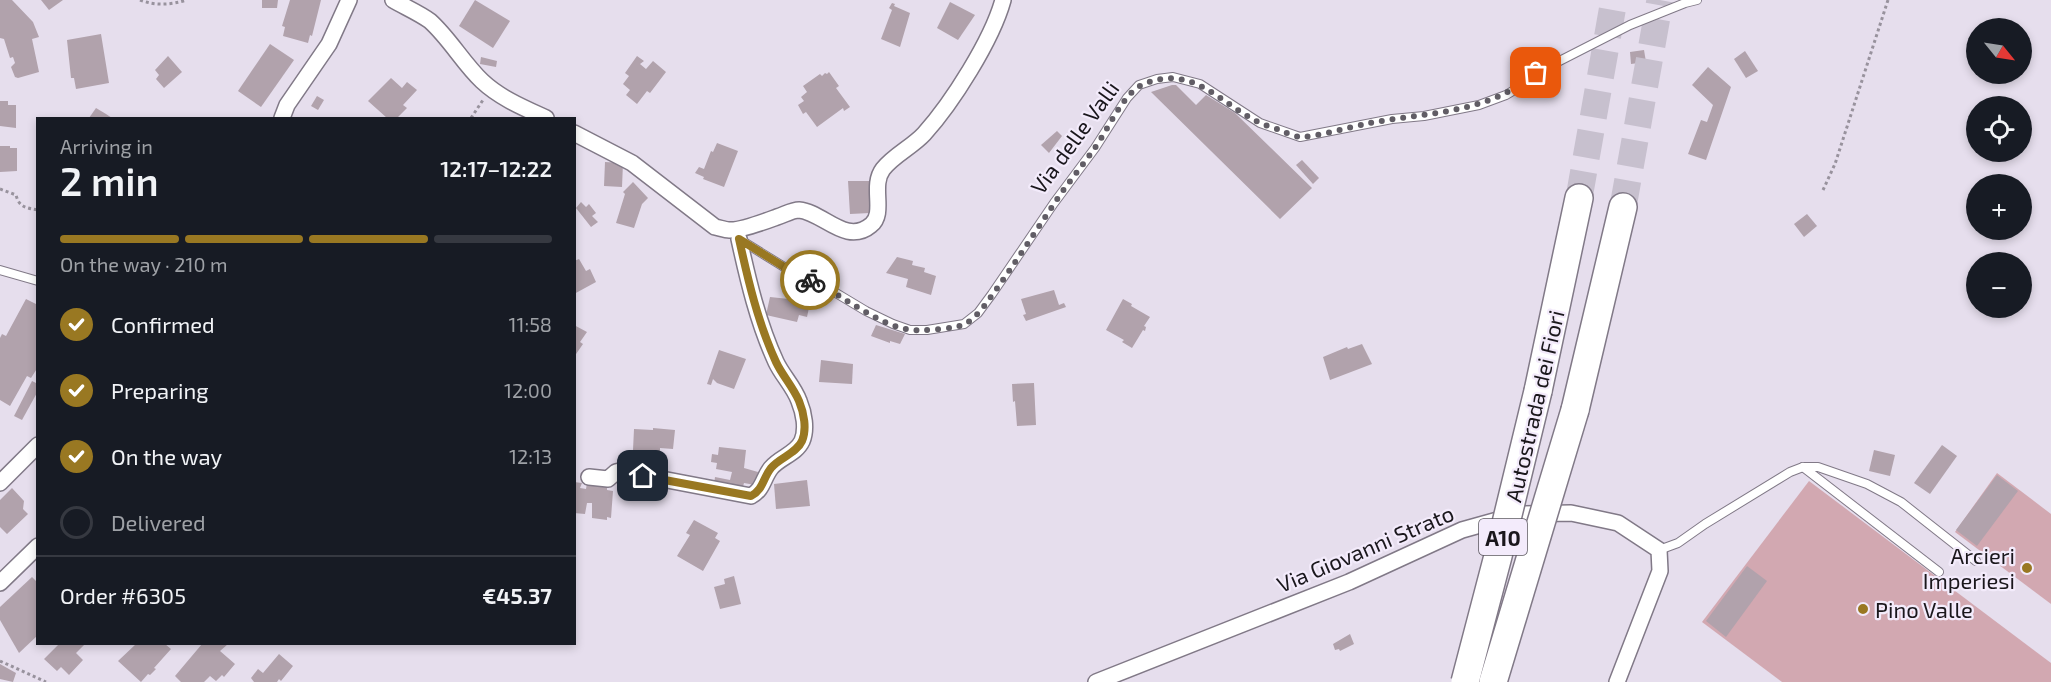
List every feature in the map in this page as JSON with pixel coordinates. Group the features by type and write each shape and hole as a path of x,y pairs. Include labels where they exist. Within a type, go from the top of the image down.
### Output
{"highway":[{"name":"Autostrada dei Fiori","path":"1465,682 1538,391 1579,198"},
{"name":"Autostrada dei Fiori","path":"1493,682 1575,410 1623,207"}],"street":[{"path":"282,117 287,105 328,44 349,0"},
{"path":"393,0 429,20 457,49 480,80 505,98 544,117"},
{"path":"589,477 608,479 620,471 751,496 761,489 772,466 797,448 802,442 805,431 804,417 799,400 776,362 766,337 735,235 797,210 814,214 845,231 858,231 871,226 878,212 876,190 878,177 884,168 923,135 940,115 998,21 1003,0"},
{"name":"Via delle Valli","path":"576,134 632,163 716,227 735,235"},
{"path":"0,483 36,448"},
{"name":"Via Giovanni Strato","path":"1095,682 1349,582 1462,530 1520,514 1571,513 1618,523 1659,550"},
{"path":"0,583 36,548"},
{"path":"1617,682 1660,571 1659,550"}],"lane":[{"name":"Via delle Valli","path":"735,235 789,270 826,287 893,324 910,330 927,330 964,324 978,313 992,294 1095,148 1127,98 1139,86 1156,79 1173,77 1200,84 1260,123 1300,137 1479,105 1506,94 1521,86 1536,73 1630,25 1697,0"},
{"path":"0,270 36,280"},
{"path":"1659,550 1678,543 1790,472 1803,467 1818,467 1848,476 1901,502 1976,561"},
{"path":"1803,467 1939,572"}],"path":[{"path":"140,0 153,5 175,4 187,0"},
{"path":"1823,190 1835,164 1888,0"},
{"path":"472,117 491,88"},
{"path":"0,189 16,195 23,207 36,210"},
{"path":"0,661 46,682"}],"shaded area":[{"name":"Arcieri Imperiesi","path":"1997,473 2051,514 2051,604 1955,532"},
{"name":"Pino Valle","path":"1809,481 2051,663 2051,682 1782,682 1702,622"}],"building":[{"path":"0,0 12,0 33,22 39,37 32,39 39,72 15,77 11,67 15,63 13,57 10,58 4,39 0,38"},
{"path":"41,0 63,0 49,10"},
{"path":"262,0 278,0 277,8 262,8"},
{"path":"290,0 321,0 312,36 310,35 308,43 283,36 285,27 282,26"},
{"path":"475,0 510,21 493,48 459,26"},
{"path":"950,2 975,15 958,40 937,28"},
{"path":"892,3 910,13 900,47 881,39 892,10 889,8"},
{"path":"101,34 109,83 76,89 74,78 71,78 67,40"},
{"path":"270,44 294,60 261,107 238,91"},
{"path":"1644,50 1646,62 1631,64 1630,52"},
{"path":"1745,51 1758,71 1746,78 1734,59"},
{"path":"168,56 182,72 164,88 156,79 159,75 155,70"},
{"path":"637,56 644,61 640,64 646,69 653,61 666,72 650,93 647,91 637,104 626,95 630,90 623,84 629,76 625,73"},
{"path":"481,57 497,61 496,67 480,64"},
{"path":"1708,67 1731,87 1706,160 1688,154 1701,120 1707,122 1713,105 1692,85"},
{"path":"829,72 839,86 836,88 850,107 844,111 843,108 817,127 806,112 803,114 798,105 804,101 801,97 807,92 803,86 820,74 822,76"},
{"path":"391,78 402,88 407,82 417,90 403,105 407,108 398,117 386,117 368,101"},
{"path":"1176,85 1196,105 1206,95 1235,113 1312,188 1280,219 1151,92"},
{"path":"317,96 324,100 318,110 311,106"},
{"path":"0,101 8,101 8,105 16,105 16,128 0,126"},
{"path":"96,108 110,117 90,117"},
{"path":"1057,131 1062,136 1049,153 1041,145"},
{"path":"717,143 738,151 724,187 703,179 704,177 695,173 699,167 704,169"},
{"path":"0,146 17,148 17,171 0,172"},
{"path":"1302,160 1319,178 1313,184 1296,165"},
{"path":"605,162 623,163 622,187 604,186"},
{"path":"848,181 870,181 870,213 850,214"},
{"path":"633,182 648,198 642,204 634,228 616,223 625,194 623,192"},
{"path":"581,202 586,207 589,204 596,213 592,216 598,222 591,227 576,208"},
{"path":"1807,214 1817,226 1804,237 1794,224"},
{"path":"897,257 913,261 912,265 925,268 924,272 936,276 931,295 906,287 908,279 886,273"},
{"path":"579,259 586,271 590,269 596,282 576,293 576,260"},
{"path":"1054,290 1059,305 1064,303 1066,307 1026,321 1021,299"},
{"path":"791,291 803,294 801,300 810,303 807,317 799,315 797,322 766,315 770,297 789,299"},
{"path":"26,299 36,304 36,370 31,378 27,376 10,406 0,400 0,338 2,334 6,336"},
{"path":"1123,299 1150,317 1144,326 1145,331 1143,330 1132,348 1122,342 1124,340 1106,330"},
{"path":"876,325 905,334 900,344 871,336"},
{"path":"576,326 587,332 580,342 583,344 576,354"},
{"path":"1362,344 1372,364 1330,380 1323,357 1347,347 1348,349"},
{"path":"719,350 746,359 734,389 717,383 713,379 711,385 707,384"},
{"path":"821,360 853,364 852,384 819,382"},
{"path":"32,381 36,383 36,395 22,420 14,416"},
{"path":"1034,383 1036,425 1017,426 1012,384"},
{"path":"653,428 675,430 673,449 660,448 660,452 651,451 651,455 633,450 634,429 653,430"},
{"path":"1942,445 1957,456 1930,494 1914,483"},
{"path":"719,447 746,450 744,468 758,472 755,485 744,483 742,490 714,484 715,477 730,480 732,472 716,469 717,463 711,462 712,454 718,455"},
{"path":"1874,450 1895,455 1890,476 1869,471"},
{"path":"1997,475 2018,491 1977,546 1956,530"},
{"path":"807,480 810,506 776,509 774,484"},
{"path":"576,482 582,483 580,488 586,489 587,483 607,486 607,490 613,491 611,518 607,517 607,520 592,518 592,503 587,503 585,514 576,513"},
{"path":"12,488 24,501 23,509 28,514 7,534 0,527 0,500"},
{"path":"694,520 718,533 715,538 720,541 703,571 677,556 690,535 686,533"},
{"path":"1747,566 1767,581 1726,637 1706,621"},
{"path":"734,576 741,604 720,609 714,587 725,584 724,579"},
{"path":"32,577 36,581 36,637 19,653 0,620 0,607"},
{"path":"1350,634 1354,644 1340,651 1335,650 1333,644"},
{"path":"58,645 84,645 76,653 83,660 69,675 61,667 57,671 44,659"},
{"path":"135,645 166,645 171,649 154,668 156,669 141,682 118,661"},
{"path":"201,645 227,645 220,651 235,664 224,677 222,675 216,681 210,676 204,682 181,682 175,676"},
{"path":"279,654 293,666 281,681 279,679 277,682 254,682 251,678 258,669 263,673"},
{"path":"0,664 16,673 13,682 0,679"}],"tunnel":[{"path":"1579,198 1614,0"},
{"path":"1623,207 1660,0"}],"way so far":[{"path":"810,280 866,311 910,330 927,330 964,324 978,313 1019,257 1127,98 1139,86 1156,79 1173,77 1200,84 1260,123 1300,137 1479,105 1521,86 1536,73"}],"place":[{"name":"Arcieri Imperiesi","path":"2027,568"},
{"name":"Pino Valle","path":"1863,609"}],"route":[{"path":"643,476 751,496 761,489 772,466 797,448 802,442 805,431 804,417 799,400 776,362 766,337 746,274 739,239 789,270 810,280"}]}
